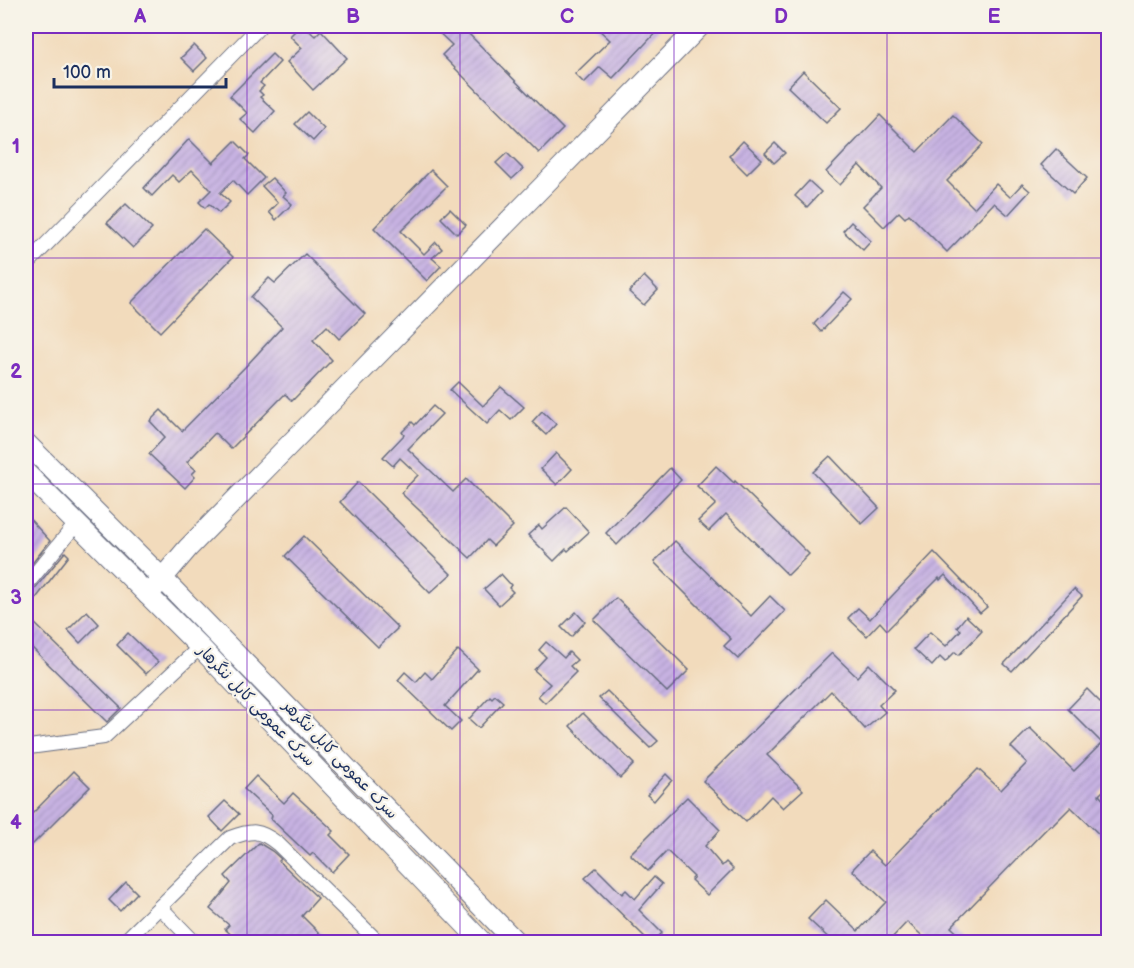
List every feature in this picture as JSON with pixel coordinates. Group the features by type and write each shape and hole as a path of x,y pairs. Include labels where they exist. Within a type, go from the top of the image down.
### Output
{"highway":[{"path":"148,595 188,548 700,26"},
{"path":"26,443 163,579"},
{"name":"سرک عمومی کابل ننگرهار","path":"26,473 200,647 482,942"},
{"name":"سرک عمومی کابل ننگرهر","path":"163,579 516,942"}],"street":[{"path":"26,265 260,26"},
{"path":"26,585 76,524"},
{"path":"26,751 29,747 104,737 200,647"},
{"path":"124,942 230,838 245,832 263,832 278,844 378,942"},
{"path":"160,907 194,942"}],"building":[{"path":"300,26 304,26 315,36 321,30 347,58 313,90 287,62 302,48 290,36"},
{"path":"432,26 461,26 563,129 539,153 442,55 452,45"},
{"path":"595,26 662,26 613,78 600,67 584,83 575,74 610,40"},
{"path":"194,45 207,58 194,71 181,58"},
{"path":"272,54 280,62 260,83 264,86 259,91 263,95 260,97 275,111 255,133 240,119 247,113 230,96"},
{"path":"803,71 841,108 826,123 788,87"},
{"path":"307,112 324,129 313,141 295,124"},
{"path":"880,115 917,152 953,115 983,144 947,181 974,208 996,184 1010,197 1022,184 1030,191 1008,215 994,203 947,252 909,214 905,218 899,212 884,227 863,206 881,188 859,165 840,185 826,172"},
{"path":"189,139 213,163 235,141 249,155 245,159 264,178 247,195 233,180 220,193 230,202 219,213 209,204 205,208 199,202 211,190 192,170 179,182 172,175 152,196 144,188"},
{"path":"743,141 762,159 747,174 729,156"},
{"path":"775,143 785,153 774,163 765,153"},
{"path":"1056,149 1087,178 1073,194 1041,165"},
{"path":"507,153 523,169 512,179 496,163"},
{"path":"431,170 447,186 401,231 424,254 436,242 442,249 432,258 441,266 427,281 374,228"},
{"path":"272,178 286,193 283,196 292,204 276,220 269,212 278,203 262,186"},
{"path":"809,181 821,192 807,207 795,196"},
{"path":"126,204 152,229 133,248 107,223"},
{"path":"450,209 466,225 457,234 441,218"},
{"path":"851,222 871,241 863,250 843,231"},
{"path":"204,229 233,257 160,332 131,303"},
{"path":"305,254 365,314 339,339 327,326 313,340 332,360 292,401 285,394 231,449 215,433 187,462 196,470 192,474 195,477 185,488 149,454 165,437 150,421 161,410 182,431 248,364 282,327 251,297 269,278 275,283"},
{"path":"644,276 658,290 644,305 629,292"},
{"path":"844,292 852,299 821,332 814,324"},
{"path":"458,382 483,406 501,387 524,407 511,420 500,410 487,424 450,390"},
{"path":"433,406 442,414 408,449 453,492 466,479 513,526 493,546 487,540 470,558 401,493 418,475 400,458 393,466 383,457 404,435 402,432 412,422 415,425"},
{"path":"542,411 556,424 546,435 532,422"},
{"path":"556,453 572,469 557,485 541,469"},
{"path":"830,456 879,508 862,524 813,472"},
{"path":"716,466 734,483 735,481 809,554 788,575 726,514 709,531 698,521 716,504 697,486"},
{"path":"670,468 681,480 617,545 606,533"},
{"path":"358,482 451,574 430,593 340,502"},
{"path":"566,507 589,532 554,561 528,535 539,525 542,529"},
{"path":"26,515 50,541 26,571"},
{"path":"304,536 398,628 378,647 285,556"},
{"path":"675,541 751,616 770,596 785,611 738,659 724,646 731,639 654,562"},
{"path":"65,552 69,556 26,611 26,594 33,591"},
{"path":"934,552 987,607 980,613 945,575 940,580 939,578 887,630 880,622 867,636 848,618 858,608 870,619"},
{"path":"501,574 511,585 509,588 513,592 499,605 484,589"},
{"path":"1074,589 1082,596 1012,671 1004,664"},
{"path":"616,598 689,670 667,692 594,620"},
{"path":"87,611 99,624 80,643 68,630"},
{"path":"576,612 585,622 571,637 561,627"},
{"path":"26,615 121,708 107,722 26,642"},
{"path":"966,616 982,631 959,655 955,652 945,662 940,657 932,666 914,649 930,632 946,646 961,630 957,627"},
{"path":"128,633 158,662 146,674 117,645"},
{"path":"546,642 564,658 569,652 577,660 570,666 576,672 545,703 538,696 550,684 534,670 546,657 539,650"},
{"path":"458,650 478,669 445,706 461,721 451,731 398,680 405,672 416,682 425,672 432,679"},
{"path":"832,653 857,677 869,664 895,690 879,705 885,712 865,729 831,691 767,755 803,790 783,808 771,796 746,822 703,781"},
{"path":"1087,689 1108,710 1108,786 1099,795 1108,805 1108,843 1071,807 1052,826 1050,825 951,927 967,942 929,942 907,922 888,942 833,942 808,919 826,900 858,931 886,902 852,870 870,851 885,865 978,769 1001,790 1027,763 1011,747 1030,728 1074,771 1102,743 1068,709"},
{"path":"607,691 658,741 650,748 599,698"},
{"path":"495,695 503,702 479,728 469,719 490,696 492,698"},
{"path":"583,713 634,764 620,778 570,726"},
{"path":"74,771 90,787 26,851 26,820"},
{"path":"666,774 672,780 654,801 647,795"},
{"path":"256,776 284,803 293,793 334,831 330,835 349,854 332,872 313,853 310,856 271,819 272,815 244,789"},
{"path":"687,797 720,830 705,846 722,866 726,862 733,869 707,895 691,880 694,877 667,851 648,871 630,854"},
{"path":"225,801 239,814 222,831 209,817"},
{"path":"259,843 281,859 279,861 318,898 302,916 323,937 317,942 239,942 225,929 229,925 210,909 231,883 225,876"},
{"path":"596,868 622,894 626,890 635,899 654,877 662,884 639,910 662,933 653,942 650,942 585,878"},
{"path":"126,882 137,893 120,911 109,900"}]}
